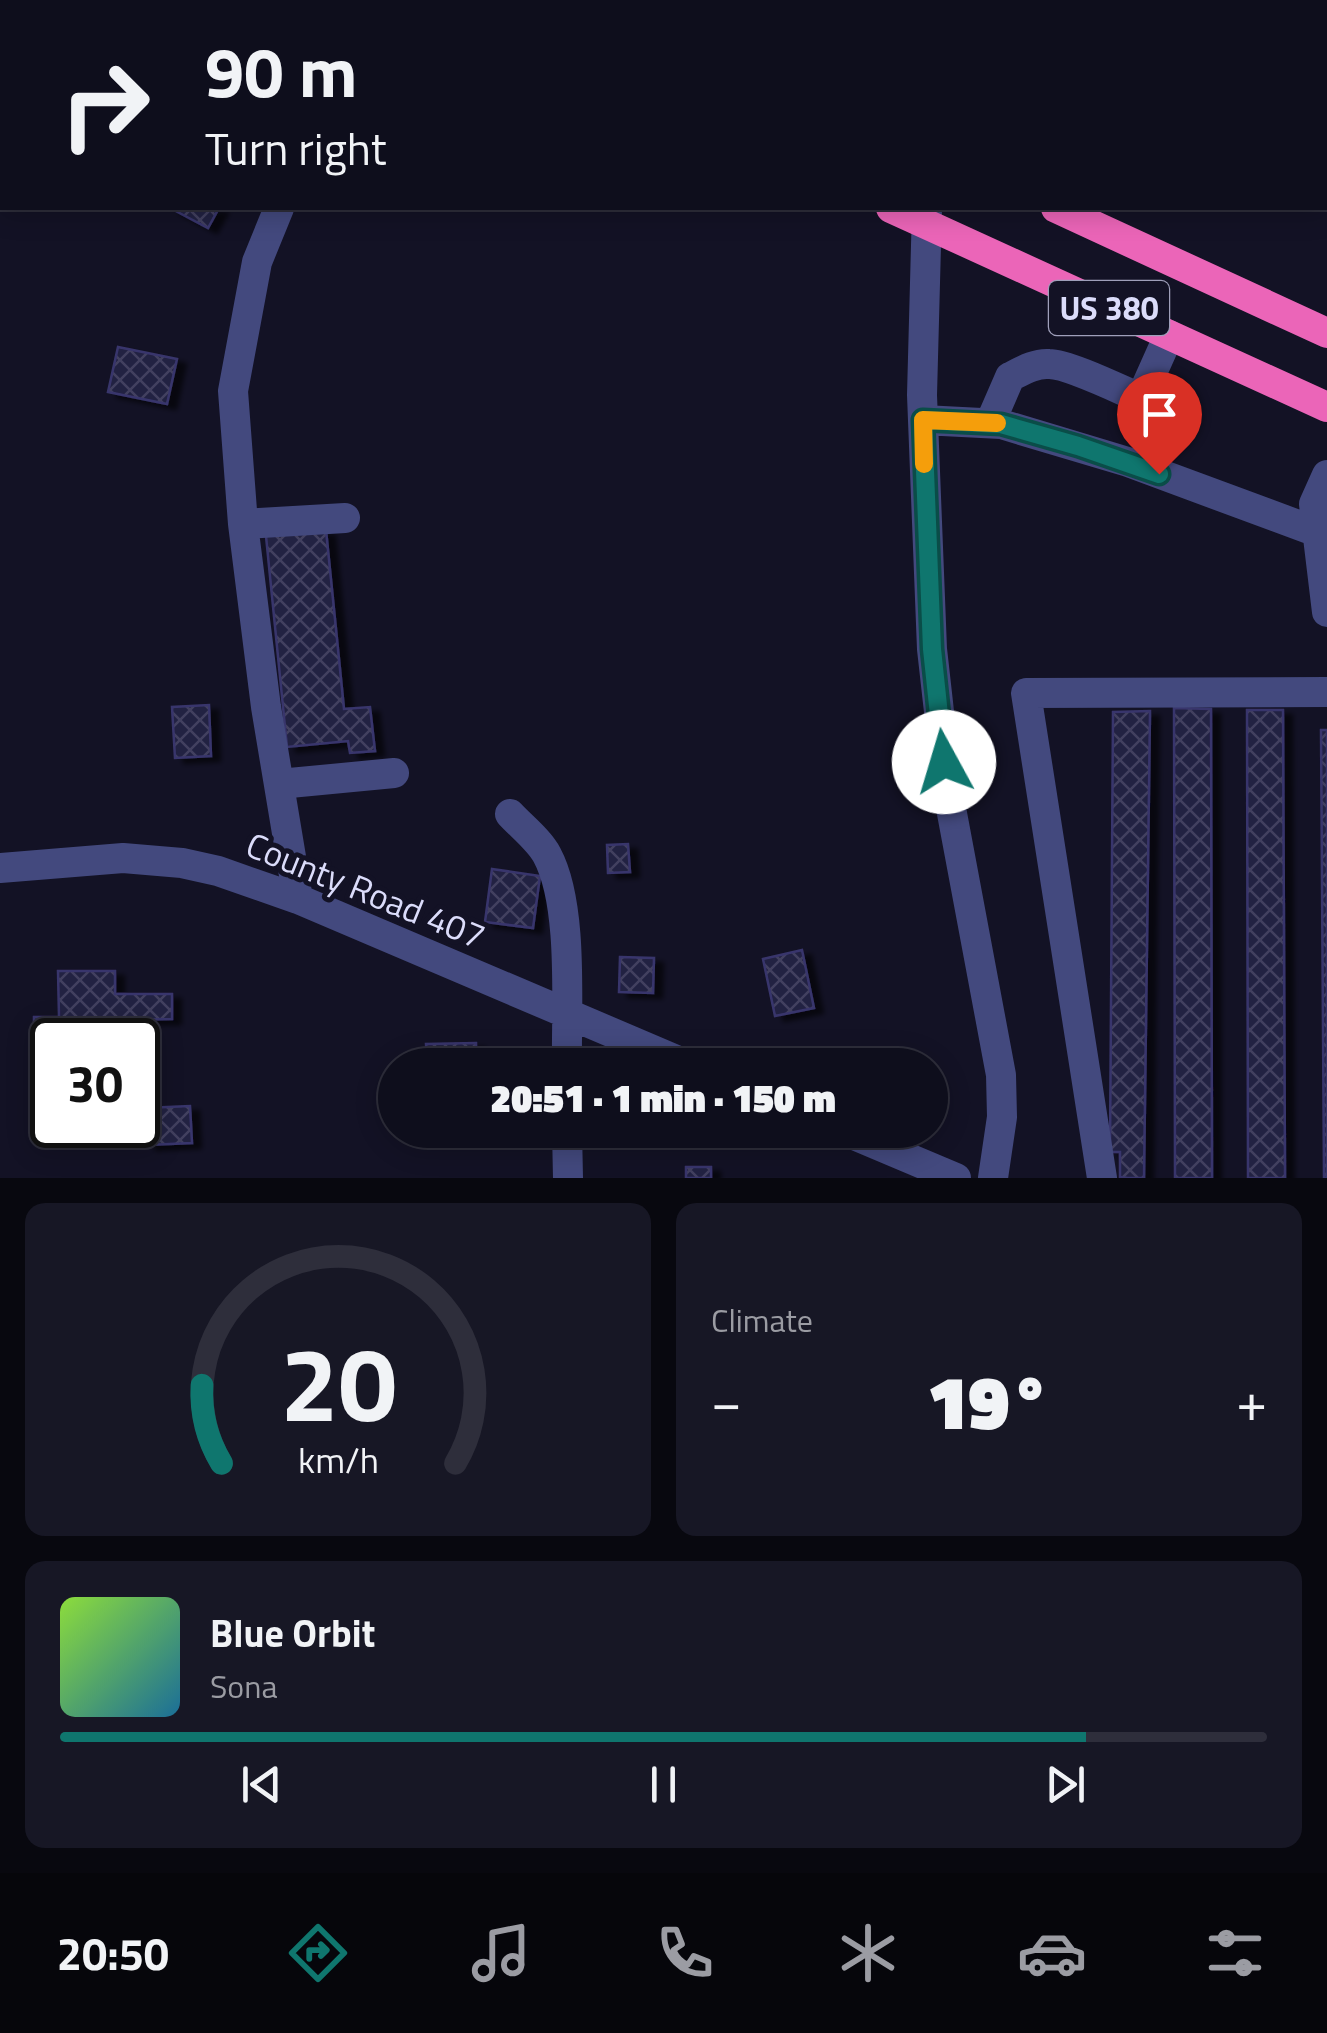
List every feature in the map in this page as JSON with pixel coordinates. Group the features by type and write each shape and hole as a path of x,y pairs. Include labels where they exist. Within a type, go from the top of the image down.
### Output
{"highway":[{"name":"US 380","path":"899,210 927,217 1327,407"},
{"name":"US 380","path":"1060,210 1327,333"}],"street":[{"path":"277,210 257,262 233,392 243,524 266,707 298,899"},
{"path":"927,217 923,420 932,649 948,792 1001,1075 1002,1117 992,1178"},
{"path":"990,423 1010,377 1030,367 1051,363 1133,396 1144,391 1169,335"},
{"path":"923,420 1001,424 1078,446 1318,532"},
{"path":"1327,476 1314,504 1327,612"},
{"path":"243,524 345,518"},
{"path":"1102,1178 1026,693 1327,692"},
{"path":"280,784 394,773"},
{"path":"510,814 546,854 559,893 565,923 567,1048"},
{"name":"County Road 407","path":"0,868 96,858 154,860 218,871 298,899 647,1048"},
{"path":"567,1148 568,1178"},
{"path":"885,1148 956,1178"}],"building":[{"path":"174,210 218,210 208,228"},
{"path":"118,347 177,359 167,404 108,392"},
{"path":"326,530 344,709 370,707 375,751 350,753 348,741 287,747 266,536"},
{"path":"209,705 211,756 175,758 172,707"},
{"path":"1174,708 1211,709 1212,1178 1175,1178"},
{"path":"1247,710 1283,710 1285,1178 1248,1178"},
{"path":"1150,711 1144,1178 1128,1178 1120,1177 1120,1152 1110,1152 1113,712"},
{"path":"1321,730 1327,730 1327,1178 1324,1178"},
{"path":"628,844 630,872 608,873 607,845"},
{"path":"492,869 540,876 533,928 485,922"},
{"path":"802,950 814,1008 775,1016 763,959"},
{"path":"620,957 654,958 653,993 619,992"},
{"path":"58,971 115,971 115,994 172,994 172,1019 34,1018 59,1017"},
{"path":"476,1043 476,1048 426,1048 426,1044"},
{"path":"190,1106 192,1143 160,1144 160,1107"},
{"path":"686,1167 711,1167 711,1178 686,1178"}],"slow traffic":[{"path":"924,464 923,420 997,423"}],"route":[{"path":"944,762 932,649 923,420 1001,424 1159,474"}]}
